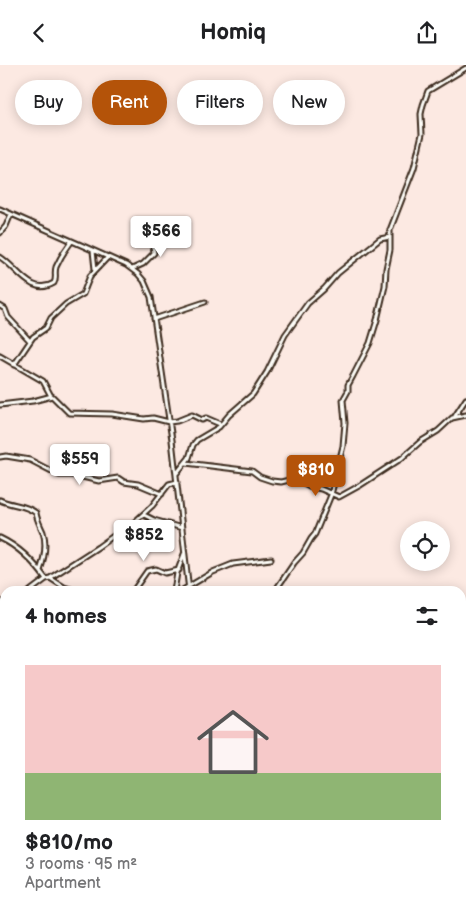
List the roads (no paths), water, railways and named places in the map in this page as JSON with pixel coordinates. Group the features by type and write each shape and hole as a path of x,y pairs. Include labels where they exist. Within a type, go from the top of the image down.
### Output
{"street":[{"path":"278,586 315,534 332,495 343,445 345,423 343,400 374,333 385,286 390,250 390,230 414,167 422,134 421,114 428,91 466,68"},
{"path":"0,209 132,269 144,281 149,290 176,474 188,586"},
{"path":"0,233 6,226 11,213"},
{"path":"132,269 143,264 154,253 153,245 145,236"},
{"path":"176,474 191,455 193,445 197,440 218,429 220,424 254,394 285,335 308,303 338,273 380,239 390,237"},
{"path":"0,257 10,264 23,278 37,287 41,287 54,283 57,265 62,253 71,242"},
{"path":"93,251 95,269"},
{"path":"14,365 30,341 46,328 51,318 66,304 83,293 86,283 95,269 108,257"},
{"path":"154,319 206,302"},
{"path":"0,306 5,309 8,317 30,341"},
{"path":"0,356 43,381 52,396 69,413 144,419 153,418 169,422 192,415 202,420 206,418 220,424"},
{"path":"0,405 33,401 52,396"},
{"path":"185,463 252,471 260,477 276,482 298,480 339,497 359,487 438,431 455,416 466,399"},
{"path":"455,416 466,415"},
{"path":"0,457 6,456 30,460 59,475 74,475 99,481 118,478 124,482 138,484 162,494"},
{"path":"37,586 129,527 144,515 169,484 177,482"},
{"path":"0,501 18,504 36,513 36,519 45,542 40,571"},
{"path":"144,515 182,528"},
{"path":"0,538 12,544 27,557 46,579"},
{"path":"175,586 185,551"},
{"path":"194,586 213,572 233,564 271,559"},
{"path":"137,586 148,571 157,569 165,573 179,569"},
{"path":"50,578 62,586"}]}
